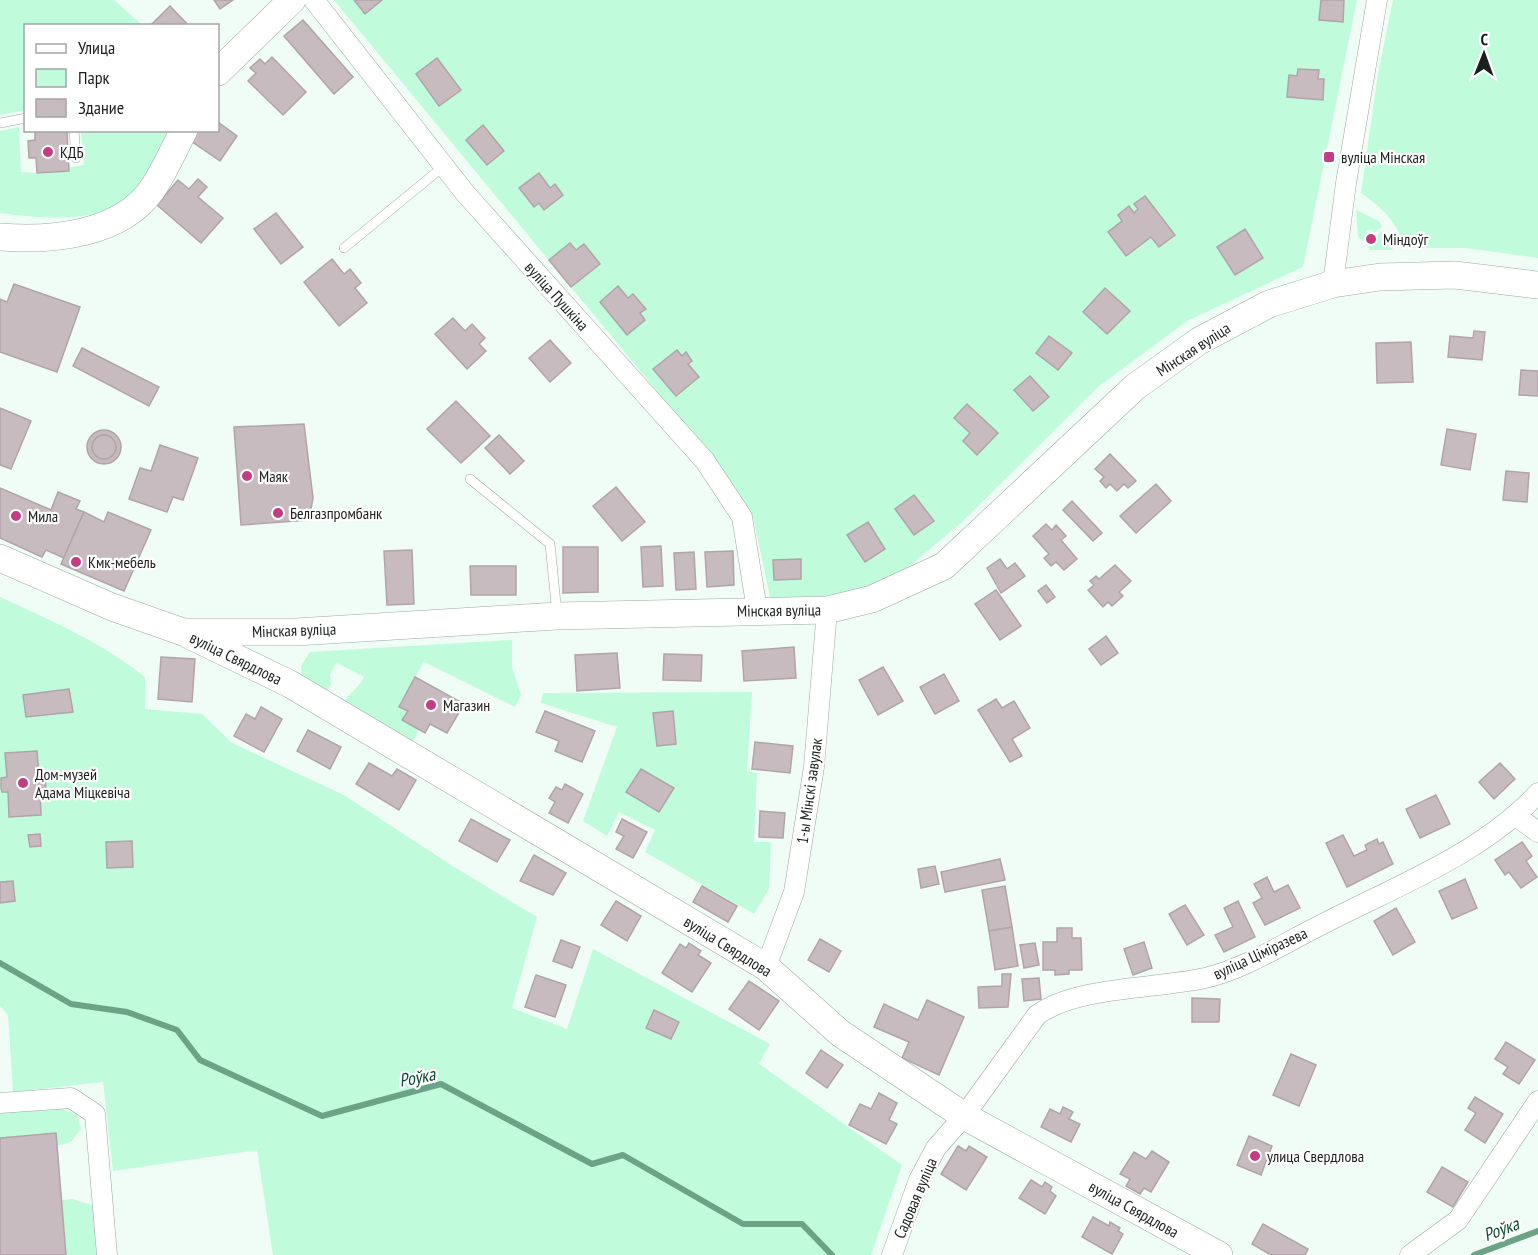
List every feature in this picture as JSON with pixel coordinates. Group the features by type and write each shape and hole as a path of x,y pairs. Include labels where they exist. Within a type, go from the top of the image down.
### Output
{"street":[{"path":"219,71 292,0"},
{"name":"вуліца Пушкіна","path":"314,0 444,166 705,461 742,517 757,610"},
{"path":"1333,284 1346,183 1377,0"},
{"path":"0,237 60,237 106,225 134,209 152,189 183,132"},
{"name":"Мінская вуліца","path":"0,558 112,607 183,632 296,632 557,616 827,610 872,599 944,566 1135,387 1199,341 1269,304 1333,284 1380,277 1455,275 1538,285"},
{"name":"1-ы Мінскі завулак","path":"766,968 794,892 814,767 827,610"},
{"name":"вуліца Свярдлова","path":"183,632 290,684 766,968 840,1033 964,1116 1219,1255"},
{"name":"вуліца Свярдлова","path":"290,684 283,669 281,654 296,632"},
{"name":"вуліца Ціміразева","path":"964,1116 1037,1015 1051,1005 1076,998 1206,978 1254,959 1476,845 1517,817 1538,793"},
{"path":"1517,817 1538,832"},
{"path":"0,1104 71,1098 95,1114 107,1255"},
{"path":"1410,1255 1458,1220 1538,1101"},
{"name":"Садовая вуліца","path":"892,1255 925,1169 936,1148 964,1116"}],"lane":[{"path":"0,123 24,118"},
{"path":"74,132 76,158"},
{"path":"344,248 444,166"},
{"path":"470,479 550,544 557,616"}],"green space":[{"path":"0,0 114,0 141,24 24,24 24,110 0,115"},
{"path":"334,0 1357,0 1303,267 1187,321 1098,387 961,523 899,575 854,593 771,601 753,517 713,459"},
{"path":"1393,0 1538,0 1538,258 1466,248 1405,248 1388,216 1361,193 1378,74"},
{"path":"19,127 21,172 37,173 84,165 81,132 172,132 157,166 145,185 131,198 115,208 97,213 58,218 0,213 0,131"},
{"path":"1356,210 1379,221 1382,227 1374,233 1371,229 1367,231 1363,241 1358,237"},
{"path":"1383,231 1393,250 1370,250 1367,244 1378,239 1377,235"},
{"path":"0,597 93,642 145,677 145,709 202,714 232,743 344,795 451,865 537,917 512,1008 567,1029 593,949 770,1044 759,1064 902,1165 871,1255 273,1255 257,1150 113,1171 103,1082 13,1092 8,1015 0,1006"},
{"path":"512,640 512,667 521,695 515,707 424,662 399,706 408,711 403,720 419,730 412,743 345,701 364,677 337,663 330,674 331,685 326,691 302,675 301,666 310,652"},
{"path":"752,692 747,771 757,773 754,842 771,842 769,889 754,914 645,852 655,830 619,812 607,836 583,821 617,727 541,703 543,693"},
{"path":"56,1107 77,1114 81,1129 71,1142 57,1146 55,1133 0,1138 0,1111"},
{"path":"72,1199 92,1205 95,1212 99,1255 66,1255 62,1200"}],"building":[{"path":"214,0 233,0 220,9"},
{"path":"354,0 382,0 365,14"},
{"path":"1321,0 1344,0 1343,22 1319,20"},
{"path":"170,6 187,24 152,24"},
{"path":"303,20 353,77 334,94 284,36"},
{"path":"272,57 306,92 283,115 248,81 256,73 250,68 260,59 265,64"},
{"path":"437,58 461,90 439,106 416,74"},
{"path":"1298,69 1319,70 1318,79 1324,79 1323,100 1287,97 1289,75 1297,76"},
{"path":"219,123 237,136 220,161 191,141 197,132 219,132"},
{"path":"483,125 504,151 487,165 466,140"},
{"name":"КДБ","path":"35,132 67,132 69,171 37,173 36,158 29,158 28,141 35,140"},
{"path":"539,173 550,188 555,184 563,195 544,210 539,203 534,207 519,188"},
{"path":"198,179 207,187 198,197 223,218 201,243 157,205 178,180 189,189"},
{"path":"1145,196 1175,235 1159,247 1151,237 1126,256 1108,232 1122,221 1118,215 1129,206 1134,213 1138,209 1134,204"},
{"path":"276,213 303,247 281,264 254,229"},
{"path":"1245,229 1263,258 1235,275 1217,247"},
{"path":"570,243 576,250 584,244 600,264 571,287 549,260"},
{"path":"332,259 344,274 350,269 361,283 355,288 367,303 339,326 304,282"},
{"path":"14,284 80,307 57,372 0,352 0,299 7,302"},
{"path":"618,286 628,298 633,294 646,309 640,313 645,320 627,335 600,302"},
{"path":"1105,288 1130,311 1107,334 1083,312"},
{"path":"453,318 465,331 472,324 485,338 479,344 486,351 467,369 435,334"},
{"path":"1474,331 1485,332 1482,360 1448,357 1450,336 1473,338"},
{"path":"1049,336 1072,353 1058,370 1036,353"},
{"path":"550,340 571,363 550,382 529,358"},
{"path":"1411,342 1413,382 1377,383 1376,343"},
{"path":"82,348 159,387 149,406 73,366"},
{"path":"677,350 682,356 686,352 692,361 688,364 699,377 676,396 653,369"},
{"path":"1521,370 1538,371 1538,396 1519,395"},
{"path":"1030,376 1049,397 1033,411 1014,390"},
{"path":"456,401 490,436 461,463 427,429"},
{"path":"967,404 998,433 977,455 963,441 970,433 954,418"},
{"path":"0,408 31,421 11,469 0,465"},
{"path":"304,424 313,498 309,520 241,525 234,427"},
{"path":"1447,429 1476,434 1470,470 1441,465"},
{"path":"104,430 116,435 121,447 116,459 104,464 92,459 87,447 92,435"},
{"path":"104,435 113,438 116,447 113,456 104,459 95,456 92,447 95,438"},
{"path":"499,435 524,461 510,474 485,448"},
{"path":"160,445 198,458 183,500 173,497 167,512 129,499 140,468 151,471"},
{"path":"1110,454 1136,481 1128,488 1124,484 1117,491 1110,484 1106,488 1100,481 1104,477 1095,469"},
{"path":"1506,471 1529,473 1527,502 1503,500"},
{"path":"1156,484 1171,501 1136,533 1120,516"},
{"path":"616,487 645,522 622,541 593,506"},
{"path":"0,488 51,510 58,492 80,501 76,509 84,512 64,558 46,550 42,557 0,538"},
{"path":"914,495 934,521 914,535 895,509"},
{"path":"1072,501 1102,533 1093,541 1063,510"},
{"path":"84,512 104,522 108,512 151,530 124,591 61,564"},
{"path":"868,522 885,549 865,562 847,535"},
{"path":"1046,524 1052,530 1056,525 1066,536 1061,540 1077,559 1064,570 1056,562 1051,566 1044,558 1049,554 1033,536"},
{"path":"661,546 663,586 643,587 641,547"},
{"path":"563,547 598,547 598,592 563,593"},
{"path":"412,550 414,604 387,605 384,551"},
{"path":"733,551 734,585 707,587 705,552"},
{"path":"694,552 696,589 676,590 674,553"},
{"path":"801,559 801,579 774,580 773,560"},
{"path":"1000,559 1007,569 1015,563 1025,576 1001,593 987,568"},
{"path":"1115,565 1131,581 1119,592 1123,596 1112,606 1108,602 1103,607 1088,590 1094,585 1090,581 1096,576 1099,579"},
{"path":"470,566 516,566 516,595 471,595"},
{"path":"1046,585 1055,597 1047,603 1038,591"},
{"path":"996,590 1021,626 1000,640 975,604"},
{"path":"1106,636 1118,653 1101,665 1089,649"},
{"path":"794,647 796,678 744,681 742,651"},
{"path":"617,653 620,688 577,691 575,655"},
{"path":"664,654 702,655 701,681 663,680"},
{"path":"161,657 195,659 192,702 158,699"},
{"path":"883,667 903,701 878,715 859,680"},
{"path":"944,674 959,701 935,714 920,687"},
{"name":"Магазин","path":"415,677 464,704 447,733 430,724 425,733 402,720 408,711 399,707"},
{"path":"69,689 73,712 26,717 23,695"},
{"path":"996,699 1002,708 1014,701 1030,728 1012,739 1022,756 1010,762 978,710"},
{"path":"261,707 282,719 264,752 234,736 246,714 255,719"},
{"path":"545,711 595,731 582,762 555,751 559,741 536,732"},
{"path":"673,711 676,744 657,746 653,713"},
{"path":"308,730 341,747 330,769 297,751"},
{"path":"755,742 793,746 790,773 752,769"},
{"name":"Дом-музей Адама Міцкевіча","path":"37,751 39,775 45,775 46,790 40,790 41,815 9,817 8,792 2,792 1,788 1,778 7,777 5,753"},
{"path":"369,763 392,776 397,769 416,780 399,810 356,784"},
{"path":"1500,763 1515,779 1494,799 1479,782"},
{"path":"641,769 674,788 659,812 626,792"},
{"path":"565,784 583,794 568,823 549,813 555,802 549,798 556,787 562,790"},
{"path":"1436,795 1450,824 1420,838 1406,809"},
{"path":"760,811 785,813 783,838 759,837"},
{"path":"471,819 510,840 497,862 459,841"},
{"path":"622,819 647,832 633,858 616,849 624,836 616,832"},
{"path":"40,834 41,846 30,847 28,835"},
{"path":"1343,835 1354,856 1367,850 1365,845 1377,839 1379,844 1383,842 1393,864 1347,887 1326,843"},
{"path":"132,841 133,867 107,868 106,842"},
{"path":"1522,842 1532,856 1526,861 1537,877 1521,888 1509,872 1505,875 1495,860"},
{"path":"534,855 566,873 553,895 520,881"},
{"path":"1000,859 1005,880 945,892 941,872"},
{"path":"935,866 939,884 921,888 918,869"},
{"path":"1267,877 1274,892 1288,885 1300,908 1265,925 1253,903 1262,898 1254,884"},
{"path":"1465,879 1477,908 1452,919 1439,891"},
{"path":"13,881 15,901 0,903 0,882"},
{"path":"702,886 737,906 728,922 693,902"},
{"path":"1005,886 1012,927 989,931 982,890"},
{"path":"616,901 641,916 627,941 601,925"},
{"path":"1238,901 1255,937 1224,952 1215,935 1233,927 1224,908"},
{"path":"1185,905 1204,935 1187,945 1169,914"},
{"path":"1396,908 1415,942 1393,955 1374,921"},
{"path":"1012,927 1018,966 995,970 989,931"},
{"path":"1057,928 1072,928 1072,938 1081,938 1082,970 1069,970 1069,974 1055,975 1055,970 1043,970 1043,942 1057,942"},
{"path":"820,939 841,951 829,972 808,960"},
{"path":"561,940 580,947 572,968 553,961"},
{"path":"1144,942 1152,968 1133,975 1124,949"},
{"path":"689,943 701,951 698,955 711,963 692,992 662,973 680,944 686,948"},
{"path":"1035,943 1039,965 1024,968 1020,945"},
{"path":"1002,974 1011,974 1008,1007 979,1008 978,987 1002,986"},
{"path":"536,975 566,985 555,1017 525,1007"},
{"path":"1039,978 1041,999 1024,1001 1022,979"},
{"path":"749,981 779,1001 759,1030 729,1009"},
{"path":"1192,998 1220,999 1219,1022 1192,1022"},
{"path":"927,1000 964,1017 939,1075 902,1058 909,1042 874,1027 884,1004 918,1020"},
{"path":"654,1010 679,1022 671,1039 646,1028"},
{"path":"1506,1042 1535,1060 1519,1084 1503,1074 1508,1067 1495,1059"},
{"path":"821,1050 843,1065 827,1088 806,1073"},
{"path":"1291,1054 1316,1065 1299,1106 1273,1095"},
{"path":"879,1093 897,1103 889,1120 897,1124 886,1144 849,1125 860,1104 871,1109"},
{"path":"1475,1097 1503,1114 1485,1143 1465,1130 1476,1113 1468,1108"},
{"path":"1063,1107 1073,1112 1069,1119 1080,1124 1071,1142 1041,1127 1050,1109 1060,1114"},
{"path":"56,1133 66,1255 0,1255 0,1138"},
{"name":"улица Свердлова","path":"1249,1136 1272,1146 1261,1175 1237,1165"},
{"path":"958,1146 966,1151 969,1146 987,1157 966,1190 941,1174"},
{"path":"1152,1151 1169,1162 1151,1192 1144,1188 1140,1194 1126,1186 1130,1179 1120,1174 1134,1152 1146,1159"},
{"path":"1442,1167 1468,1182 1453,1207 1427,1192"},
{"path":"1031,1180 1042,1187 1045,1182 1052,1187 1050,1191 1056,1196 1045,1214 1019,1198"},
{"path":"1093,1217 1109,1226 1110,1222 1120,1228 1118,1231 1123,1234 1112,1254 1082,1237"},
{"path":"1263,1224 1308,1249 1305,1255 1271,1255 1252,1244"}],"waterway":[{"name":"Роўка","path":"0,963 71,1004 127,1012 177,1030 200,1060 322,1116 441,1084 592,1164 623,1155 743,1224 802,1224 832,1255"},
{"name":"Роўка","path":"1474,1255 1538,1231"}],"place":[{"name":"КДБ","path":"48,152"},
{"name":"вуліца Мінская","path":"1329,157"},
{"name":"Міндоўг","path":"1371,239"},
{"name":"Маяк","path":"247,476"},
{"name":"Белгазпромбанк","path":"278,513"},
{"name":"Мила","path":"16,516"},
{"name":"Кмк-мебель","path":"76,562"},
{"name":"Магазин","path":"431,705"},
{"name":"Дом-музей Адама Міцкевіча","path":"23,783"},
{"name":"улица Свердлова","path":"1255,1156"}]}
